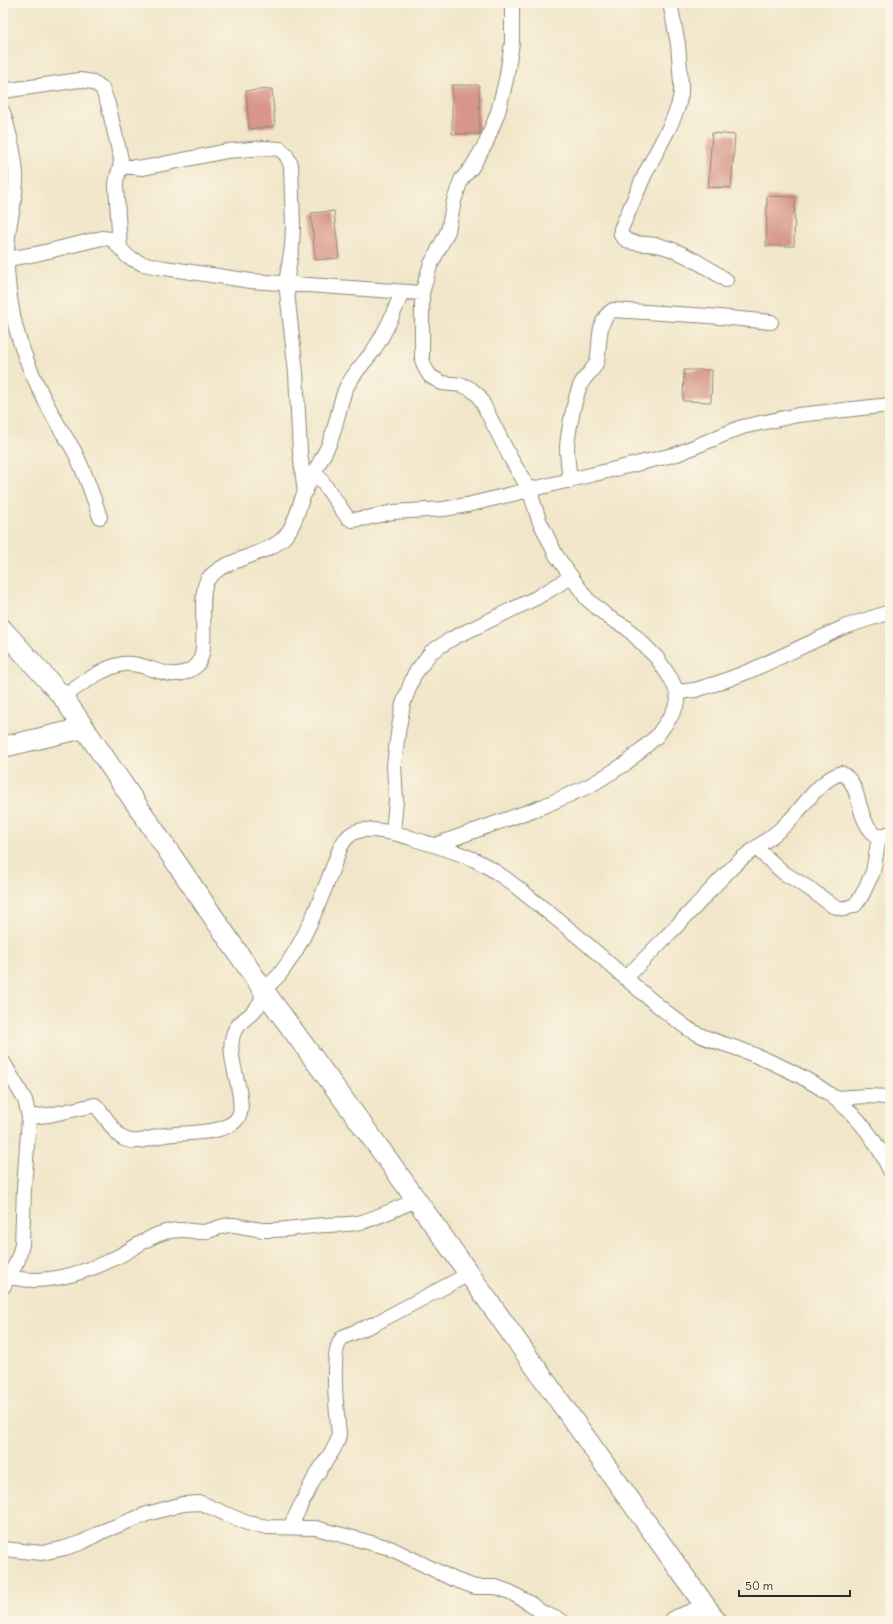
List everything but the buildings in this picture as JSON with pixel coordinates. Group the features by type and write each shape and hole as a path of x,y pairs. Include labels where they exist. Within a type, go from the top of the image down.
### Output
{"street":[{"path":"435,844 544,806 591,785 625,764 657,736 671,716 678,702 677,692 671,679 657,658 627,628 608,617 587,599 556,555 539,520 529,489 511,459 479,396 471,389 462,385 442,383 430,376 422,359 422,293 430,266 448,231 454,201 461,180 472,167 486,143 498,112 506,80 512,43 512,3"},
{"path":"670,3 678,44 681,83 678,108 637,193 621,229 621,235 629,242 659,245 672,249 726,280"},
{"path":"3,92 80,80 94,82 102,88 108,104 121,160 121,166 116,176 120,247"},
{"path":"3,112 14,154 16,174 8,237 10,291 13,316 24,352 40,390 56,422 73,448 85,474 100,517"},
{"path":"121,166 143,168 227,151 266,148 280,149 286,155 291,165 293,226 292,247 286,283 296,373 300,452 304,493"},
{"path":"8,259 36,254 102,238 112,240 128,257 143,264 251,281 422,293"},
{"path":"63,697 95,676 123,664 143,666 171,675 183,674 197,666 201,654 205,591 208,580 215,573 234,561 271,547 285,536 293,524 304,493 330,442 346,390 352,377 386,331 402,292"},
{"path":"570,481 567,446 574,408 581,384 594,369 598,357 602,326 606,314 613,310 709,316 771,322"},
{"path":"315,471 342,512 352,520 393,512 467,506 529,489 570,481 677,454 742,427 798,415 890,405"},
{"path":"393,832 396,801 394,766 398,732 403,704 414,675 431,652 453,638 536,598 571,577"},
{"path":"677,692 695,690 721,682 752,670 844,627 890,612"},
{"path":"3,630 63,697 264,991 416,1200 711,1615 674,1621"},
{"path":"3,747 84,728"},
{"path":"626,978 720,879 756,848 774,835 790,820 821,785 836,775 841,773 846,776 853,786 863,820 874,834 885,835 873,872 860,897 855,906 844,909 833,906 810,889 784,873 756,848"},
{"path":"29,1117 95,1105 102,1111 111,1126 122,1139 134,1142 165,1135 216,1130 232,1125 240,1114 240,1101 231,1040 235,1028 252,1013 260,1003 264,991 279,975 304,938 341,846 347,836 359,830 393,832 435,844 476,861 497,874 580,938 626,978 689,1029 713,1041 768,1060 805,1079 836,1098 848,1108 874,1140 890,1171"},
{"path":"3,1062 25,1100 29,1117 22,1244 18,1260 5,1279"},
{"path":"836,1098 867,1096 890,1097"},
{"path":"5,1279 43,1280 64,1276 118,1257 154,1236 179,1229 200,1232 233,1225 264,1230 284,1230 335,1224 348,1225 381,1215 416,1200"},
{"path":"290,1527 315,1477 337,1442 339,1434 335,1371 336,1349 339,1340 374,1324 469,1274"},
{"path":"3,1549 42,1553 65,1548 147,1514 183,1504 201,1503 247,1523 268,1527 316,1528 390,1548 453,1579 475,1587 496,1587 510,1592 531,1604 541,1612 562,1621"}]}
